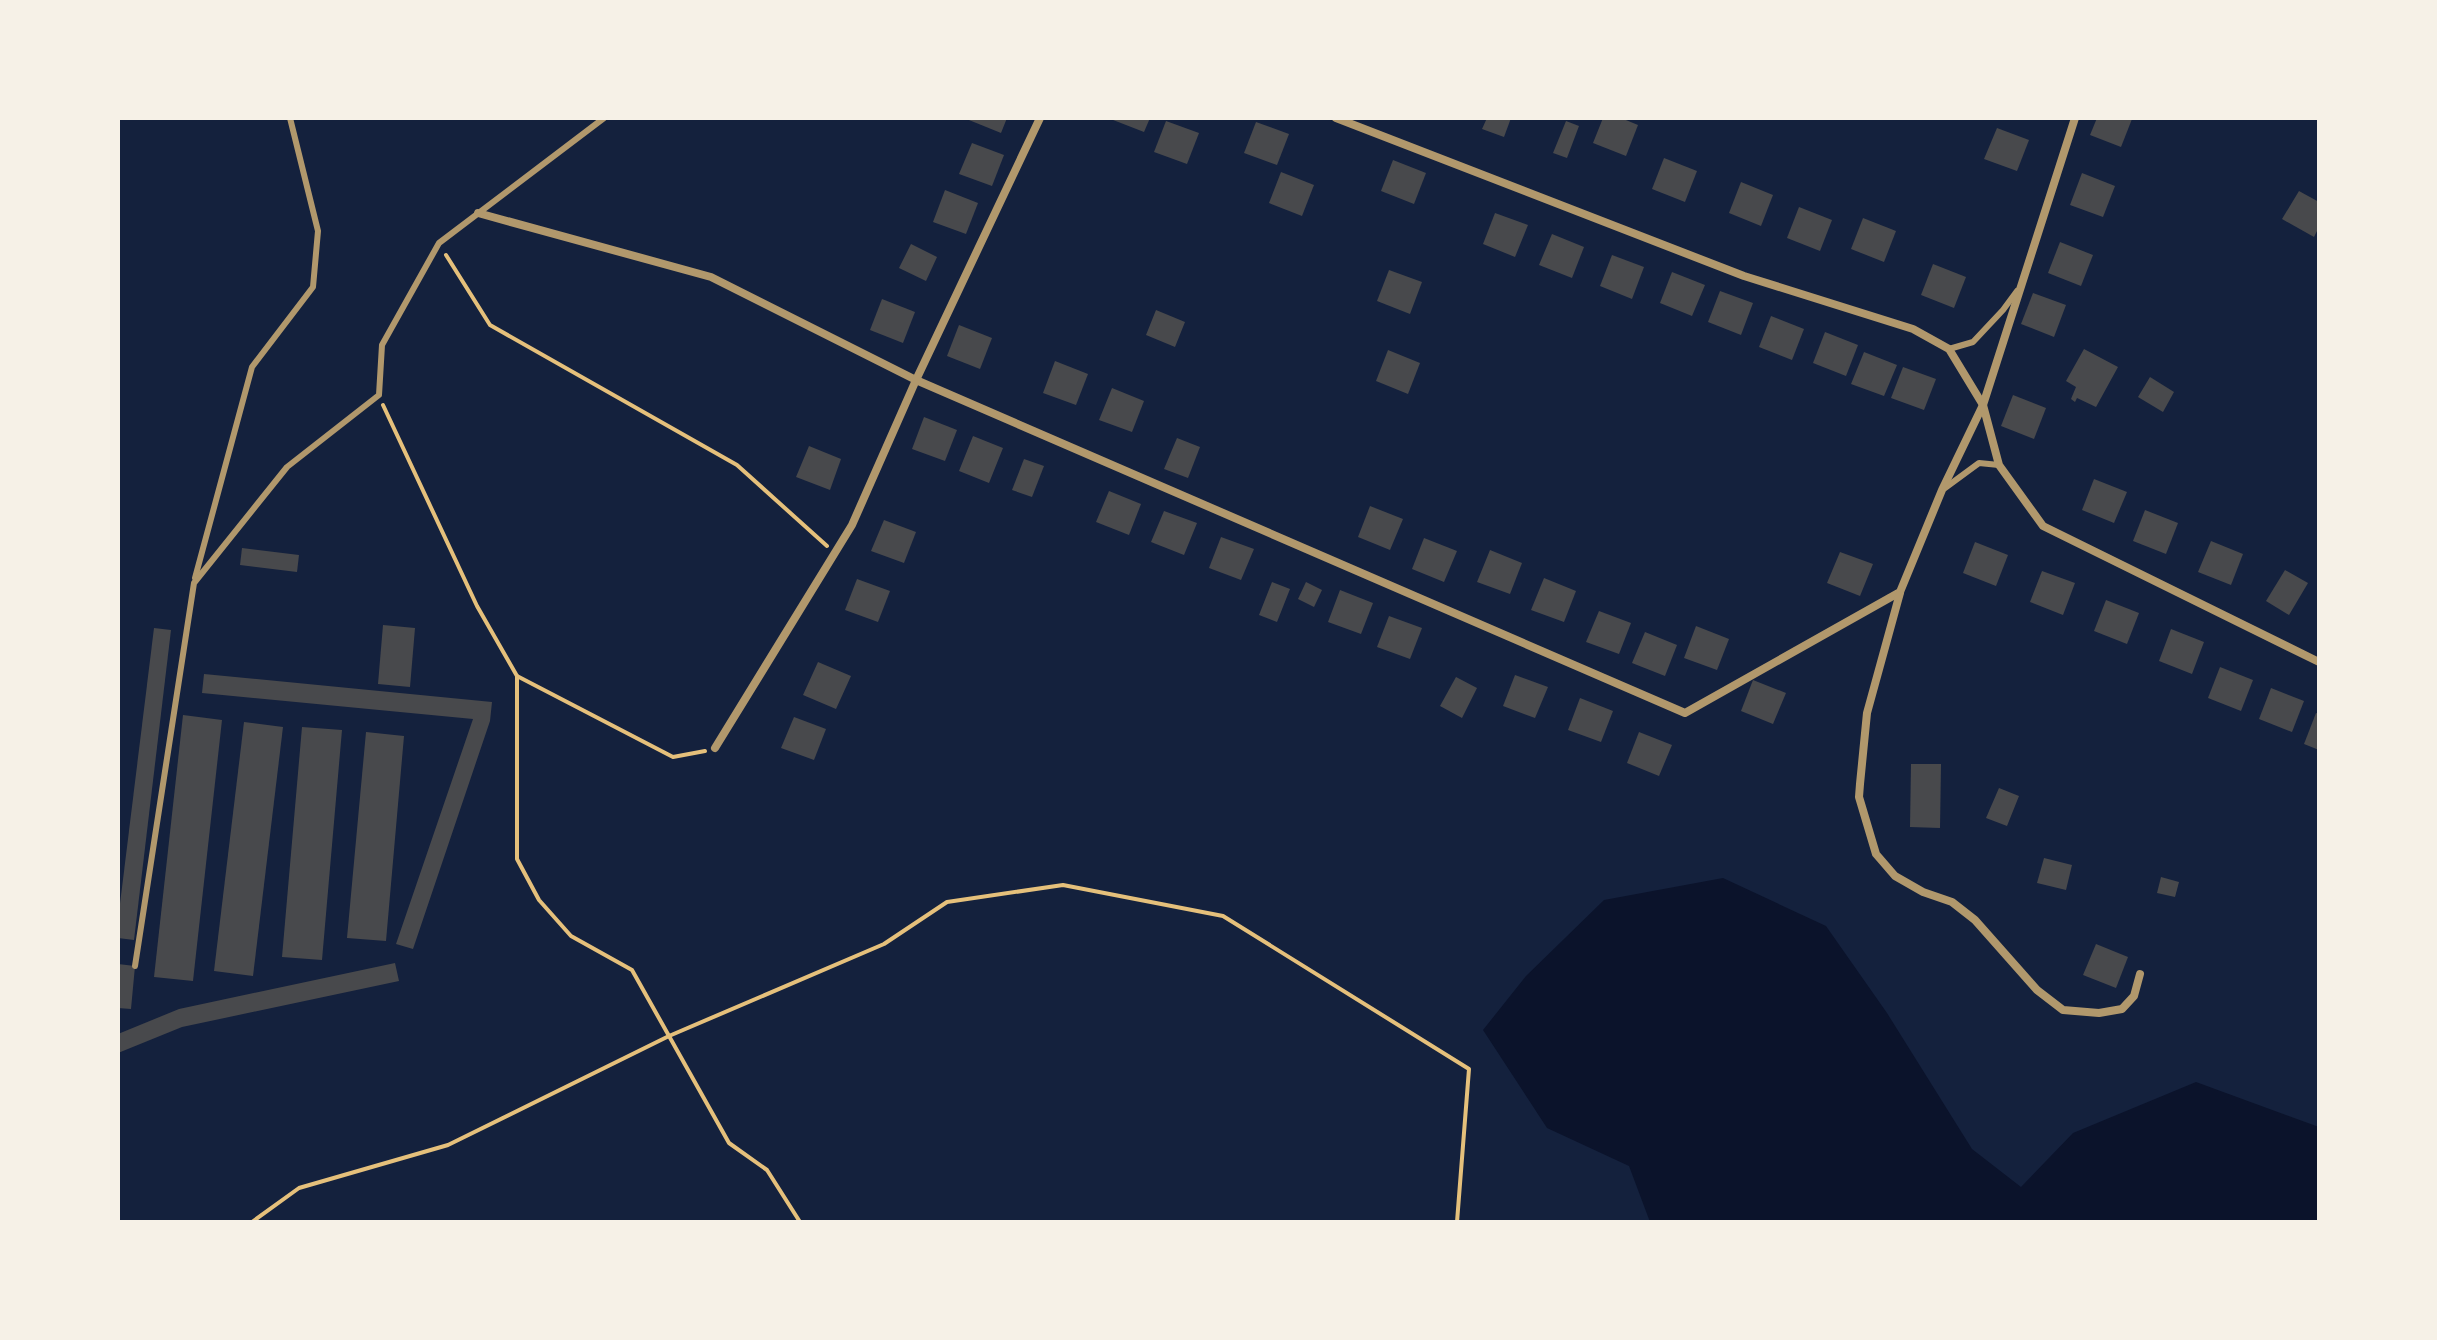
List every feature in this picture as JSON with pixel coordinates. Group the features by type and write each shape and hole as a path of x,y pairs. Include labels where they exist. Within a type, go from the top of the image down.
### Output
{"street":[{"path":"715,748 852,525 916,380 1040,118"},
{"path":"1336,118 1744,276 1913,329 1949,349 1983,405 1999,465 2043,526 2319,662"},
{"path":"2075,118 1983,405 1942,490 1900,592 1867,713 1859,797 1876,854 1895,876 1923,892 1952,902 1975,920 2037,990 2063,1010 2099,1013 2122,1009 2134,996 2140,974"},
{"path":"478,213 711,277 916,380 1685,713 1900,592"}],"lane":[{"path":"135,966 194,583 252,367 313,287 318,231 290,118"},
{"path":"194,583 287,467 379,395 382,345 439,243 604,118"},
{"path":"1949,349 1973,342 2021,286"},
{"path":"1942,490 1979,463 1999,465"}],"path":[{"path":"439,243 490,325 737,465 835,553"},
{"path":"379,395 477,606 517,676 517,859 539,900 571,936 632,970 729,1143 767,1170 800,1222"},
{"path":"517,676 673,757 715,748"},
{"path":"252,1222 299,1188 448,1145 669,1036 884,944 947,902 1063,885 1223,916 1469,1069 1457,1222"}],"water":[{"path":"1723,878 1826,926 1887,1013 1972,1149 2021,1187 2073,1133 2196,1082 2319,1127 2319,1222 1650,1222 1629,1166 1547,1128 1483,1030 1526,976 1604,900"}],"building":[{"path":"964,118 1007,118 1001,133"},
{"path":"1108,118 1150,118 1144,132"},
{"path":"1487,118 1511,118 1504,137 1482,129"},
{"path":"1603,118 1621,118 1638,125 1626,156 1593,143"},
{"path":"2097,118 2132,119 2121,147 2090,135"},
{"path":"1166,121 1199,133 1187,164 1154,152"},
{"path":"1566,121 1579,126 1567,158 1553,153"},
{"path":"1256,122 1289,134 1277,165 1244,153"},
{"path":"1997,128 2029,140 2017,171 1984,159"},
{"path":"972,143 1004,155 992,186 959,174"},
{"path":"1664,158 1697,171 1685,202 1652,189"},
{"path":"1393,160 1426,173 1414,204 1381,191"},
{"path":"1281,172 1314,185 1302,216 1269,203"},
{"path":"2082,173 2115,186 2103,217 2070,205"},
{"path":"1741,182 1773,195 1761,226 1729,213"},
{"path":"945,190 978,203 966,234 933,222"},
{"path":"2299,191 2319,202 2319,227 2314,237 2282,219"},
{"path":"1799,207 1832,220 1820,251 1787,238"},
{"path":"1495,213 1528,225 1515,257 1483,244"},
{"path":"1863,218 1896,231 1884,262 1851,249"},
{"path":"1552,234 1584,247 1572,278 1539,265"},
{"path":"2060,242 2093,255 2081,286 2048,273"},
{"path":"911,244 937,257 926,281 899,268"},
{"path":"1612,255 1644,267 1632,299 1600,286"},
{"path":"1933,264 1966,277 1954,308 1921,295"},
{"path":"1389,270 1422,282 1410,314 1377,301"},
{"path":"1672,272 1705,285 1692,316 1660,303"},
{"path":"1720,291 1753,303 1741,335 1708,322"},
{"path":"2033,293 2066,305 2054,337 2021,324"},
{"path":"882,299 915,312 903,343 870,330"},
{"path":"1156,310 1185,322 1175,347 1146,335"},
{"path":"1771,316 1804,329 1792,360 1759,347"},
{"path":"959,325 992,338 980,369 947,356"},
{"path":"1825,332 1858,345 1846,376 1813,363"},
{"path":"2084,349 2118,367 2096,407 2077,398 2075,402 2071,399 2076,387 2066,381"},
{"path":"1388,350 1420,363 1408,394 1376,381"},
{"path":"1864,352 1897,365 1884,396 1851,384"},
{"path":"1055,361 1088,374 1076,405 1043,393"},
{"path":"1903,367 1936,379 1924,410 1891,398"},
{"path":"2150,377 2174,392 2163,412 2138,397"},
{"path":"1112,388 1144,401 1132,432 1099,420"},
{"path":"2013,395 2046,408 2034,439 2001,426"},
{"path":"924,417 957,430 945,461 912,449"},
{"path":"973,436 1003,448 989,483 959,471"},
{"path":"1177,438 1200,447 1188,478 1164,469"},
{"path":"809,446 841,459 830,490 796,477"},
{"path":"1024,459 1044,466 1032,497 1012,490"},
{"path":"2094,479 2127,492 2114,523 2082,510"},
{"path":"1109,491 1141,504 1129,535 1096,522"},
{"path":"1370,506 1403,519 1390,550 1358,537"},
{"path":"2145,510 2178,523 2166,554 2133,541"},
{"path":"1164,511 1197,523 1184,555 1151,542"},
{"path":"884,520 916,532 904,563 871,551"},
{"path":"1221,537 1254,549 1241,580 1209,568"},
{"path":"1424,538 1457,551 1444,582 1412,569"},
{"path":"2211,541 2243,554 2231,585 2198,572"},
{"path":"1975,542 2008,555 1996,586 1963,573"},
{"path":"242,548 299,555 297,572 240,565"},
{"path":"1490,550 1522,563 1510,594 1477,582"},
{"path":"1840,552 1873,564 1860,596 1827,583"},
{"path":"2285,570 2308,583 2289,615 2266,601"},
{"path":"2042,571 2075,583 2063,615 2030,602"},
{"path":"1544,578 1576,591 1564,622 1531,610"},
{"path":"857,579 890,591 878,622 845,610"},
{"path":"1272,582 1290,589 1277,622 1259,615"},
{"path":"1306,582 1322,590 1314,607 1298,599"},
{"path":"1340,590 1373,603 1361,634 1328,622"},
{"path":"2106,600 2139,613 2127,644 2094,631"},
{"path":"1599,611 1631,623 1619,654 1586,642"},
{"path":"1389,616 1422,628 1410,659 1377,647"},
{"path":"383,625 415,628 410,687 378,684"},
{"path":"1696,626 1729,639 1717,670 1684,658"},
{"path":"154,628 171,630 134,940 118,938 118,920"},
{"path":"2171,629 2204,642 2192,674 2159,661"},
{"path":"1645,632 1677,645 1665,676 1632,663"},
{"path":"818,662 851,676 836,709 803,695"},
{"path":"2220,667 2253,680 2241,711 2208,698"},
{"path":"204,674 492,702 490,721 413,949 396,944 473,719 202,693"},
{"path":"1515,675 1548,687 1535,718 1503,706"},
{"path":"1456,677 1477,688 1462,718 1440,706"},
{"path":"1753,680 1786,693 1773,724 1741,711"},
{"path":"2271,688 2304,701 2292,732 2259,719"},
{"path":"1580,698 1613,711 1601,742 1568,730"},
{"path":"2316,713 2319,714 2319,750 2304,744"},
{"path":"183,715 222,720 193,981 154,977"},
{"path":"794,717 826,729 814,760 781,748"},
{"path":"244,722 283,727 253,976 214,971"},
{"path":"302,727 342,730 322,960 282,957"},
{"path":"366,732 404,736 386,941 347,938"},
{"path":"1639,732 1672,745 1659,776 1627,763"},
{"path":"1911,764 1941,764 1940,828 1910,827"},
{"path":"1999,788 2019,796 2007,826 1986,818"},
{"path":"2044,858 2072,865 2066,890 2037,883"},
{"path":"2161,877 2179,882 2175,897 2157,893"},
{"path":"2096,944 2128,957 2116,988 2083,975"},
{"path":"395,963 399,981 182,1027 118,1053 118,1034 179,1009"},
{"path":"118,964 135,966 131,1009 118,1008"}]}
